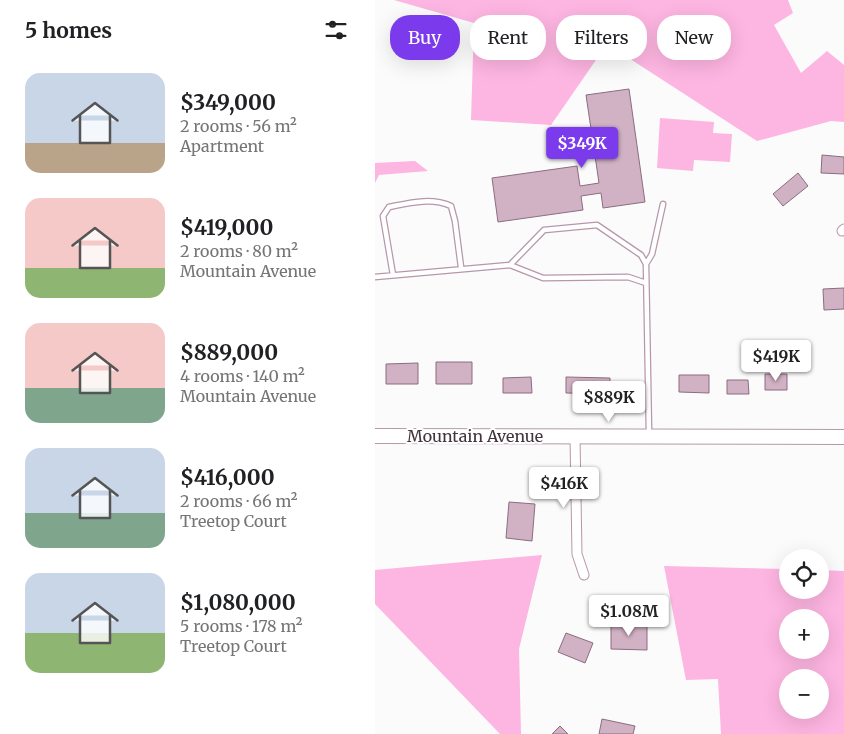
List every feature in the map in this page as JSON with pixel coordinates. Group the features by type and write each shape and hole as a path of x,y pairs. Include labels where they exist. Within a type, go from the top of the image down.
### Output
{"main road":[{"name":"Mountain Avenue","path":"375,436 844,437"}],"street":[{"path":"575,437 577,554 584,575"}],"lane":[{"path":"393,274 383,216 389,208 416,202 441,202 451,206 455,221 461,267"},
{"path":"649,437 646,264 652,254 663,204"},
{"path":"510,264 544,230 597,225 641,256 646,264"},
{"path":"375,277 461,267 510,264 543,278 627,277 646,283"}],"shaded area":[{"path":"394,0 788,0 793,13 774,25 801,73 827,51 844,65 844,122 831,121 757,141 632,60 647,60 647,15 556,15 556,60 596,60 551,125 471,120 473,60 546,60 546,15 470,15 470,22 460,19 460,15 446,15"},
{"path":"660,118 714,122 713,133 732,134 730,162 694,160 693,171 657,168"},
{"path":"415,161 428,171 379,175 375,183 375,163"},
{"path":"542,555 519,649 521,734 500,734 375,604 375,570"},
{"path":"664,566 779,569 779,599 829,599 829,570 844,571 844,734 721,734 718,679 686,680"}],"building":[{"path":"629,89 645,202 603,208 601,193 581,196 583,210 498,222 492,178 577,166 580,186 599,183 586,95"},
{"path":"822,155 844,157 844,174 821,173"},
{"path":"798,173 808,186 783,206 773,194"},
{"path":"844,288 844,309 824,310 823,289"},
{"path":"436,362 472,362 472,384 436,384"},
{"path":"418,363 418,384 386,384 386,364"},
{"path":"765,374 787,374 787,390 765,390"},
{"path":"679,375 709,375 709,393 679,392"},
{"path":"531,377 532,393 503,393 503,378"},
{"path":"566,377 610,378 610,394 566,393"},
{"path":"727,380 748,380 749,394 727,394"},
{"path":"509,502 535,504 532,541 506,538"},
{"path":"611,625 647,625 647,650 611,649"},
{"path":"566,633 593,643 585,663 558,652"},
{"path":"602,719 635,726 633,734 599,734"},
{"path":"560,726 568,734 552,734"}]}
